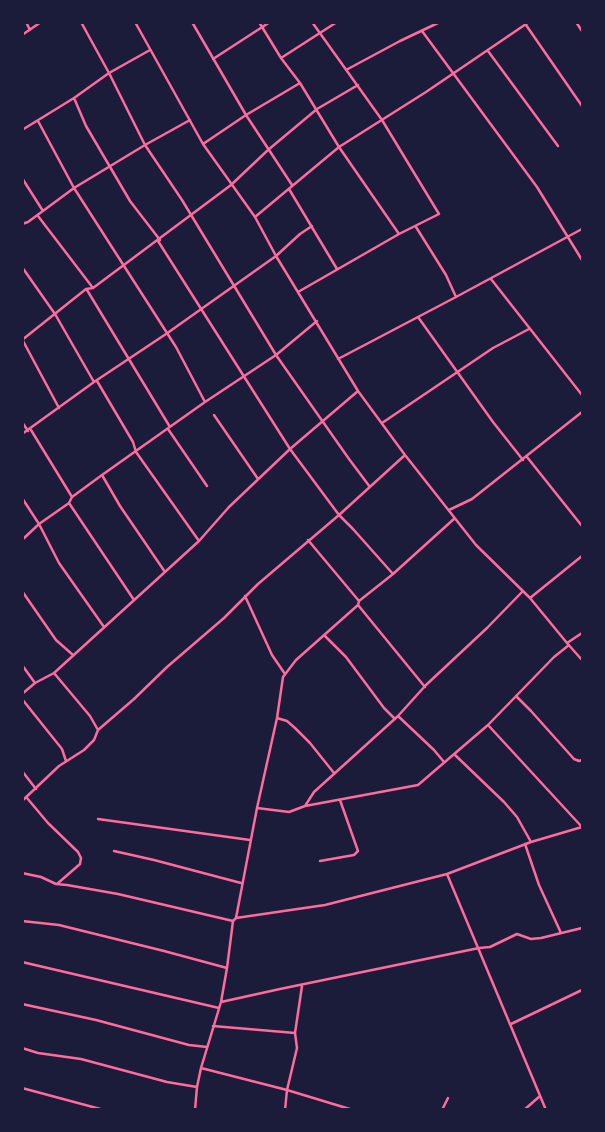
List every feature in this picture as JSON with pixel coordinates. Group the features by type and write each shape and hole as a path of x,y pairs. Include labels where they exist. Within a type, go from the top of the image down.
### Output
{"street":[{"path":"26,22 30,30"},
{"path":"22,35 41,22"},
{"path":"81,22 145,145 276,355 370,487"},
{"path":"135,22 203,144 231,186 255,217 276,256 358,391 405,455 484,554 530,598 582,660"},
{"path":"258,22 317,109 339,147 399,234"},
{"path":"213,59 270,22"},
{"path":"298,292 399,234 439,214 382,120 312,22"},
{"path":"281,58 337,22"},
{"path":"346,70 440,22"},
{"path":"576,22 582,31"},
{"path":"193,23 246,115 292,185"},
{"path":"255,217 339,147 527,24 582,106"},
{"path":"422,31 536,187 582,260"},
{"path":"22,130 74,98 109,73 150,50"},
{"path":"488,51 558,146"},
{"path":"203,144 246,115 300,83"},
{"path":"59,408 23,340 86,289 93,288 124,266 231,186 268,150 317,109 358,85"},
{"path":"74,98 86,126 130,201 159,241 200,309 290,449 339,515 393,574"},
{"path":"22,224 38,215 74,188 190,120"},
{"path":"38,121 74,188 176,347 205,402"},
{"path":"22,178 43,211"},
{"path":"288,188 337,269"},
{"path":"38,215 93,288"},
{"path":"22,434 276,256 312,226"},
{"path":"416,227 446,276 456,297"},
{"path":"338,360 582,229"},
{"path":"22,267 55,314 133,442 136,452 199,540"},
{"path":"491,279 582,395"},
{"path":"86,289 129,358 169,428 207,486"},
{"path":"418,317 492,422 523,460"},
{"path":"22,540 39,524 69,503 72,497 205,402 276,355 317,321"},
{"path":"382,423 456,371 529,329"},
{"path":"22,694 35,683 54,673 199,540 229,507 290,449 358,391"},
{"path":"449,510 472,499 582,412"},
{"path":"214,415 258,479"},
{"path":"22,422 72,497"},
{"path":"22,801 59,766 84,750 94,740 98,730 224,618 245,596 405,455"},
{"path":"526,456 582,526"},
{"path":"102,475 120,506 165,572"},
{"path":"22,498 39,524 60,563 104,627"},
{"path":"69,503 134,600"},
{"path":"196,1109 196,1087 219,1008 256,808 277,718 282,677 296,660 324,634 455,518"},
{"path":"308,540 425,687"},
{"path":"530,598 582,556"},
{"path":"22,591 56,640 73,655"},
{"path":"305,806 314,792 397,717 425,687 523,592"},
{"path":"245,596 264,633 269,649 285,674"},
{"path":"256,808 289,812 305,806 418,785 488,725 554,657 582,633"},
{"path":"324,634 346,657 384,708 434,750 444,762"},
{"path":"22,665 35,683"},
{"path":"54,673 90,716 98,730"},
{"path":"516,696 531,710 574,759 582,760"},
{"path":"22,699 62,749 66,761"},
{"path":"277,718 295,728 310,743 334,773"},
{"path":"22,873 41,877 56,884 111,893 234,919 325,905 447,874 525,844 582,827 488,725"},
{"path":"454,754 504,802 517,817 531,842"},
{"path":"22,770 36,789"},
{"path":"26,798 78,852 81,858 80,864 56,884"},
{"path":"320,861 354,854 358,851 340,800"},
{"path":"98,819 250,840"},
{"path":"525,844 539,885 560,933"},
{"path":"114,851 241,884"},
{"path":"447,874 546,1110"},
{"path":"22,921 58,925 227,968"},
{"path":"220,1002 496,945 517,934 531,939 582,928"},
{"path":"22,962 219,1008"},
{"path":"285,1110 287,1090 297,1048 295,1033 302,985"},
{"path":"511,1024 582,990"},
{"path":"22,1004 96,1020 189,1045 207,1047"},
{"path":"213,1026 295,1033"},
{"path":"22,1048 196,1087"},
{"path":"201,1068 287,1090 353,1110"},
{"path":"22,1088 104,1110"},
{"path":"524,1110 540,1096"},
{"path":"442,1110 448,1098"}]}
